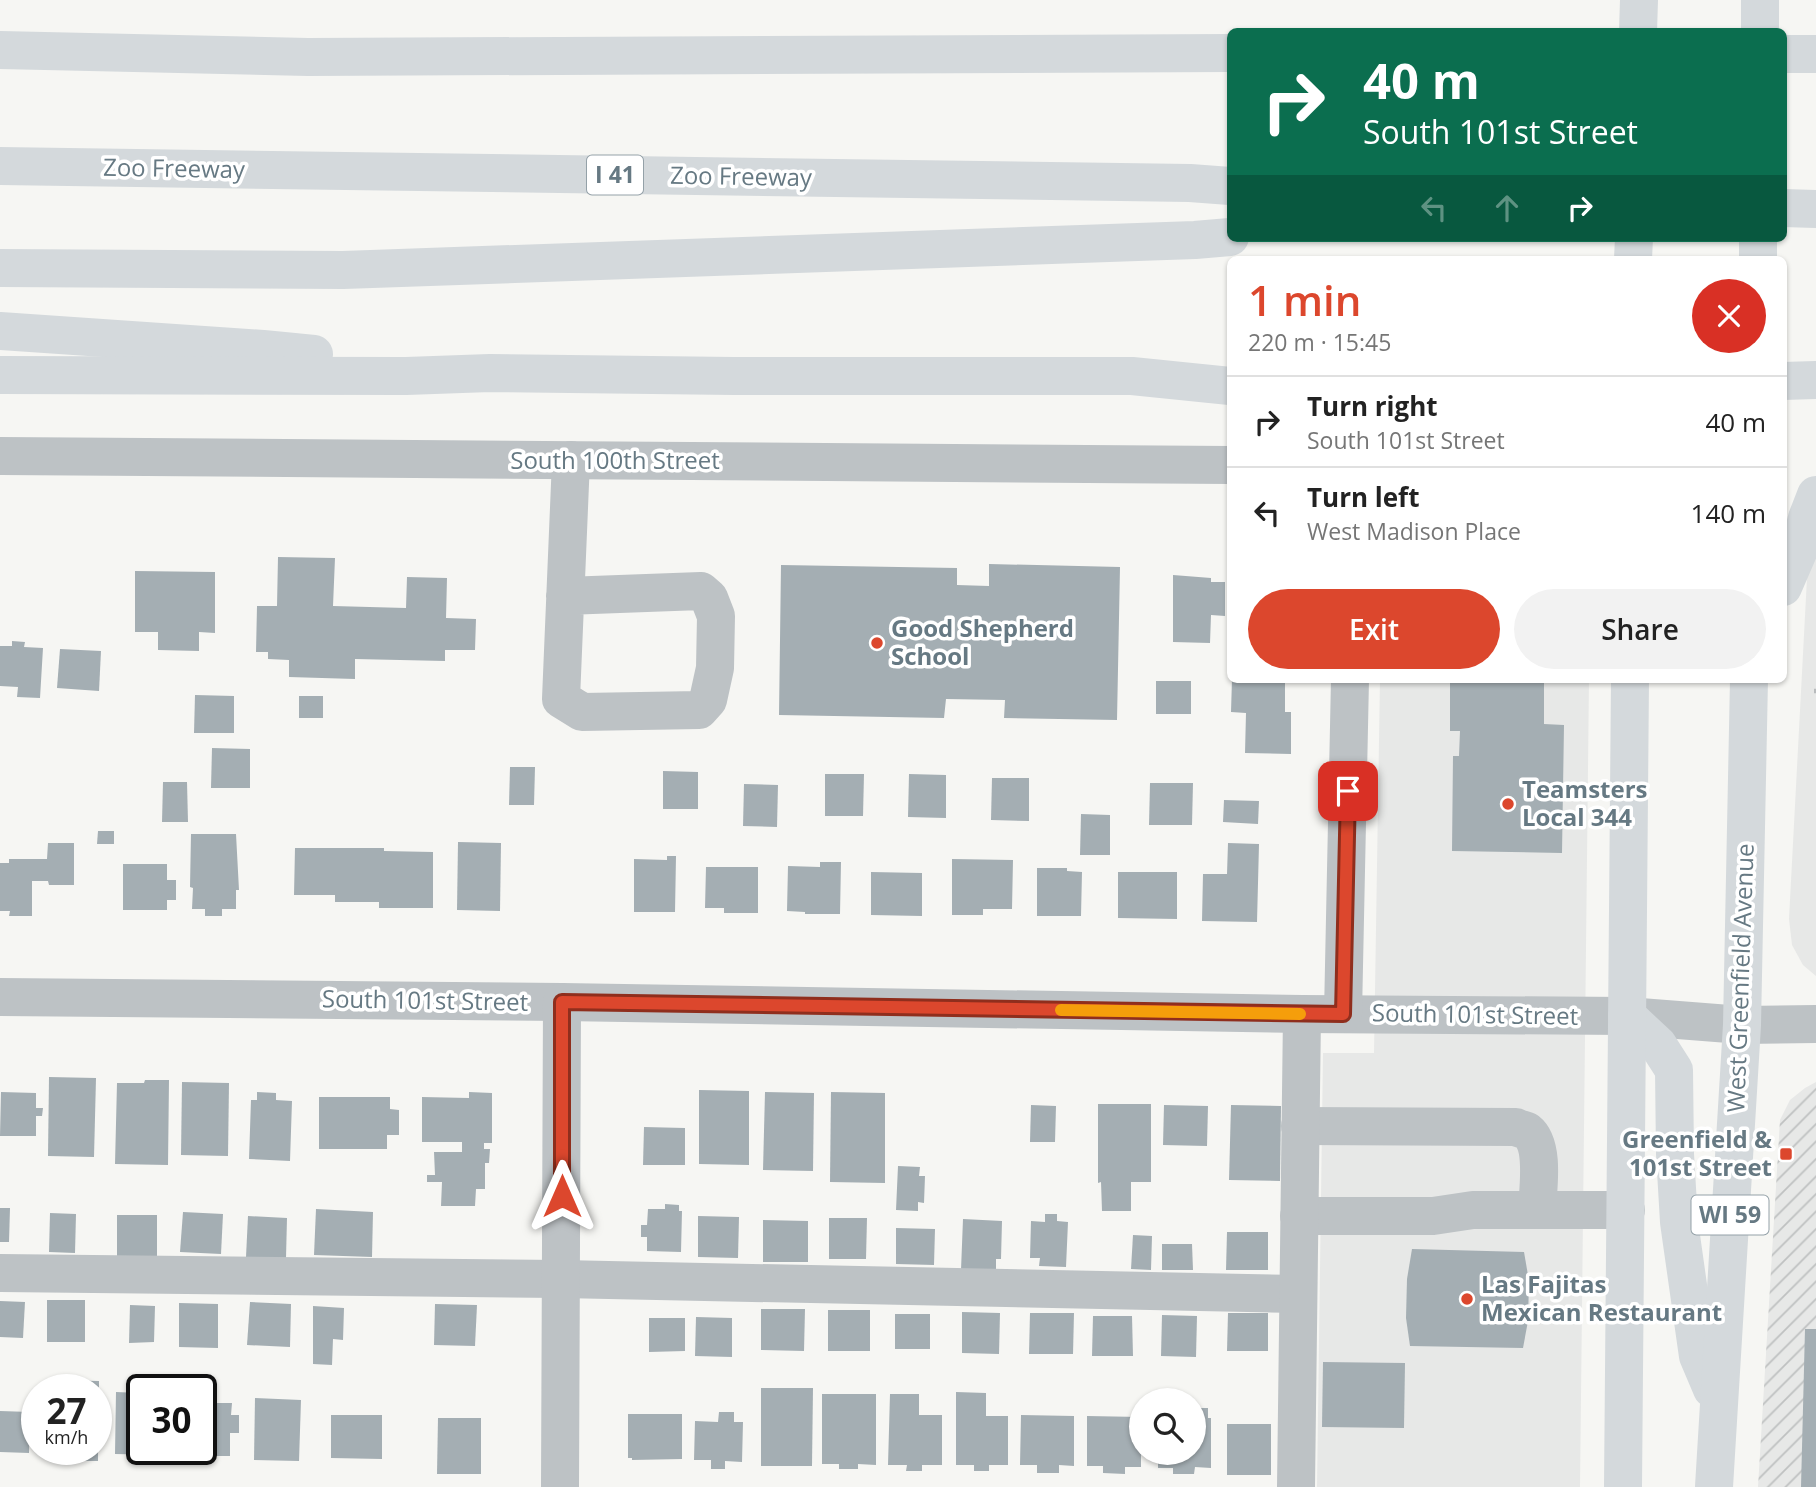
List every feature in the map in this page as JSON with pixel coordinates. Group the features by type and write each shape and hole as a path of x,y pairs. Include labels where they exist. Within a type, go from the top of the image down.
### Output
{"main road":[{"path":"1638,28 1639,0"},
{"path":"1760,0 1760,28"},
{"path":"0,50 308,57 1227,53"},
{"path":"1787,54 1816,54"},
{"name":"Zoo Freeway","path":"0,166 1134,182 1227,186"},
{"path":"1787,208 1816,209"},
{"path":"0,268 343,270 1227,237"},
{"path":"0,331 263,349 490,373"},
{"path":"1132,376 1210,364 1227,365"},
{"path":"0,375 406,376 490,373 1132,376 1227,386"},
{"path":"1787,381 1816,380"},
{"path":"1787,578 1799,550 1816,495"},
{"path":"1623,1487 1630,683"},
{"name":"West Greenfield Avenue","path":"1714,1487 1742,1025 1749,683"},
{"path":"1627,1017 1658,1045 1674,1070 1679,1222 1698,1356 1718,1404"}],"street":[{"name":"South 100th Street","path":"0,456 1227,465"},
{"path":"565,596 701,591 709,598 716,617 715,668 708,700 699,710 582,712 561,699 565,596 571,460"},
{"path":"1343,1014 1350,683"},
{"name":"South 101st Street","path":"0,997 1627,1017 1742,1025 1816,1024"},
{"path":"560,1487 562,1002"},
{"path":"1296,1487 1302,1014"},
{"path":"1300,1126 1516,1127 1526,1131 1534,1140 1539,1167 1537,1209"},
{"path":"1299,1216 1433,1216 1473,1210 1626,1210"},
{"path":"0,1273 561,1279 1298,1294"}],"shaded area":[{"path":"1816,523 1816,976 1803,965 1792,945 1789,919 1808,559"},
{"path":"1380,683 1589,683 1580,1487 1317,1487 1323,1053 1374,1053"},
{"path":"1816,1082 1816,1487 1758,1487 1780,1120 1790,1100"}],"building":[{"path":"278,557 335,558 333,606 406,608 407,577 447,578 446,618 476,619 475,650 445,650 445,661 355,659 355,679 289,677 289,660 268,659 268,652 256,652 257,606 277,606"},
{"path":"989,564 1120,567 1117,720 1004,718 1005,700 946,699 944,718 779,715 781,565 957,568 957,585 989,586"},
{"path":"135,571 215,572 215,633 199,632 199,651 158,650 158,632 135,632"},
{"path":"1173,575 1225,582 1225,616 1211,615 1210,643 1173,642"},
{"path":"12,641 25,642 24,647 43,648 40,698 17,697 18,687 0,686 0,646 12,646"},
{"path":"60,649 101,651 99,691 57,688"},
{"path":"1156,681 1191,681 1191,714 1156,714"},
{"path":"1232,683 1285,683 1285,712 1291,712 1291,754 1245,753 1246,713 1231,712"},
{"name":"Teamsters Local 344","path":"1450,683 1544,683 1544,724 1564,725 1562,853 1452,851 1453,756 1459,756 1460,731 1450,731"},
{"path":"195,695 234,696 234,733 194,733"},
{"path":"299,696 323,696 323,718 299,718"},
{"path":"212,748 250,749 250,788 211,788"},
{"path":"510,767 535,767 534,805 509,805"},
{"path":"663,771 698,772 698,809 663,809"},
{"path":"825,774 864,774 863,816 825,816"},
{"path":"909,774 946,775 946,818 908,817"},
{"path":"992,778 1029,778 1029,821 991,820"},
{"path":"163,782 187,782 188,822 162,822"},
{"path":"1150,783 1193,783 1192,825 1149,825"},
{"path":"744,784 778,785 777,827 743,826"},
{"path":"1224,800 1259,801 1258,824 1223,822"},
{"path":"1081,814 1110,815 1110,855 1080,855"},
{"path":"98,831 114,831 114,844 97,844"},
{"path":"191,834 236,834 239,890 236,890 236,909 222,909 222,916 205,916 205,909 192,909"},
{"path":"458,842 501,843 500,911 457,910"},
{"path":"48,843 74,843 74,885 49,885 48,881 32,881 32,916 9,916 10,911 0,911 0,863 9,863 9,859 47,859"},
{"path":"1228,843 1259,844 1257,922 1202,921 1203,874 1227,874"},
{"path":"295,848 384,848 384,851 433,852 433,908 379,908 379,902 335,902 335,895 294,895"},
{"path":"667,856 676,856 675,912 634,912 634,859 667,860"},
{"path":"952,859 1013,860 1012,909 983,909 983,915 952,915"},
{"path":"820,862 841,862 840,914 787,911 788,866 820,867"},
{"path":"123,864 167,864 167,880 176,880 176,900 167,900 167,910 123,910"},
{"path":"706,867 758,867 758,913 724,913 724,908 705,908"},
{"path":"1037,868 1067,868 1067,871 1082,872 1081,916 1037,916"},
{"path":"871,872 922,873 922,916 871,915"},
{"path":"1118,872 1177,872 1177,919 1118,918"},
{"path":"49,1077 96,1078 94,1157 48,1156"},
{"path":"145,1080 169,1080 168,1165 115,1164 117,1083 144,1083"},
{"path":"182,1082 229,1083 228,1156 181,1155"},
{"path":"699,1090 749,1091 749,1165 699,1164"},
{"path":"1,1092 36,1093 36,1108 43,1108 42,1116 36,1116 36,1136 0,1136"},
{"path":"257,1092 276,1093 276,1100 292,1101 290,1161 249,1159 251,1100 257,1100"},
{"path":"469,1092 492,1093 492,1143 484,1143 484,1149 490,1149 489,1163 485,1163 485,1189 476,1189 475,1206 441,1206 442,1182 427,1182 427,1175 435,1175 434,1152 462,1152 462,1142 422,1142 422,1097 469,1098"},
{"path":"765,1092 814,1093 813,1171 763,1170"},
{"path":"831,1092 885,1093 885,1183 830,1182"},
{"path":"319,1097 390,1097 390,1109 399,1110 399,1135 387,1135 387,1149 319,1149"},
{"path":"1098,1104 1151,1104 1151,1182 1131,1182 1131,1211 1102,1211 1101,1182 1098,1183"},
{"path":"1031,1105 1056,1106 1055,1142 1030,1142"},
{"path":"1164,1105 1208,1106 1207,1146 1163,1145"},
{"path":"1231,1105 1281,1106 1280,1181 1229,1180"},
{"path":"644,1127 685,1128 685,1165 643,1165"},
{"path":"898,1166 920,1167 919,1176 925,1176 924,1203 918,1202 918,1211 896,1210"},
{"path":"665,1204 679,1205 679,1211 682,1211 681,1252 647,1251 647,1237 641,1237 641,1225 647,1225 648,1209 665,1209"},
{"path":"0,1208 10,1208 9,1242 0,1242"},
{"path":"316,1209 373,1212 372,1257 314,1255"},
{"path":"183,1212 223,1214 221,1254 180,1252"},
{"path":"50,1213 76,1214 75,1253 49,1252"},
{"path":"1045,1214 1057,1214 1057,1221 1068,1222 1066,1267 1039,1266 1040,1258 1030,1258 1031,1221 1045,1222"},
{"path":"117,1215 157,1215 157,1256 117,1256"},
{"path":"248,1216 287,1218 286,1258 246,1257"},
{"path":"698,1216 739,1217 738,1258 698,1257"},
{"path":"829,1218 867,1218 866,1259 829,1259"},
{"path":"963,1219 1002,1221 1001,1259 996,1259 996,1271 961,1270"},
{"path":"763,1220 808,1221 808,1262 763,1262"},
{"path":"896,1228 935,1229 934,1265 896,1264"},
{"path":"1227,1232 1268,1232 1268,1270 1226,1270"},
{"path":"1133,1235 1152,1236 1151,1270 1131,1269"},
{"path":"1162,1244 1192,1244 1193,1270 1162,1270"},
{"name":"Las Fajitas Mexican Restaurant","path":"1412,1249 1524,1252 1529,1281 1528,1321 1523,1348 1410,1346 1406,1318 1407,1279"},
{"path":"47,1300 85,1300 85,1342 47,1342"},
{"path":"0,1301 25,1302 23,1338 0,1337"},
{"path":"250,1302 291,1304 290,1347 247,1345"},
{"path":"179,1303 218,1304 218,1348 179,1347"},
{"path":"435,1304 477,1305 475,1346 434,1345"},
{"path":"130,1305 155,1306 154,1342 129,1343"},
{"path":"313,1306 344,1308 343,1340 333,1339 332,1365 313,1364"},
{"path":"761,1309 805,1309 804,1351 761,1350"},
{"path":"828,1310 870,1310 870,1351 828,1351"},
{"path":"962,1312 1000,1313 999,1354 962,1353"},
{"path":"1030,1313 1074,1313 1073,1354 1029,1354"},
{"path":"1228,1313 1268,1313 1268,1351 1227,1351"},
{"path":"895,1314 930,1314 930,1349 895,1349"},
{"path":"1162,1315 1197,1316 1196,1357 1161,1356"},
{"path":"1093,1316 1132,1316 1133,1356 1092,1356"},
{"path":"696,1317 732,1318 732,1357 695,1356"},
{"path":"649,1318 685,1318 685,1351 649,1352"},
{"path":"1805,1329 1816,1329 1816,1487 1801,1487"},
{"path":"1323,1362 1405,1363 1404,1428 1322,1427"},
{"path":"761,1388 813,1388 812,1466 761,1466"},
{"path":"116,1392 126,1392 126,1454 115,1454"},
{"path":"956,1392 986,1393 986,1416 1008,1416 1008,1465 989,1465 989,1471 974,1471 974,1465 956,1465"},
{"path":"822,1394 876,1394 876,1465 858,1464 858,1469 839,1469 839,1464 822,1464"},
{"path":"890,1394 919,1394 919,1415 942,1415 942,1465 922,1465 922,1471 906,1471 907,1465 888,1465"},
{"path":"255,1398 301,1400 299,1461 254,1460"},
{"path":"217,1403 232,1403 231,1415 239,1415 239,1433 230,1433 230,1456 217,1456"},
{"path":"1208,1408 1208,1418 1211,1418 1211,1468 1195,1467 1194,1474 1173,1474 1173,1468 1158,1468 1158,1465 1206,1465"},
{"path":"0,1411 21,1412 21,1453 0,1452"},
{"path":"719,1412 734,1412 734,1422 743,1422 742,1462 725,1461 725,1469 711,1469 711,1460 694,1460 695,1421 718,1422"},
{"path":"628,1414 682,1414 682,1459 628,1458"},
{"path":"331,1415 382,1415 382,1459 331,1458"},
{"path":"1021,1415 1074,1416 1074,1466 1059,1465 1059,1473 1037,1473 1037,1465 1020,1465"},
{"path":"1087,1416 1129,1417 1129,1465 1141,1467 1125,1467 1125,1474 1103,1473 1103,1466 1087,1466"},
{"path":"438,1418 481,1418 481,1474 437,1474"},
{"path":"1227,1424 1271,1424 1271,1475 1227,1475"}],"slow traffic":[{"path":"1061,1010 1300,1014"}],"place":[{"name":"Good Shepherd School","path":"877,643"},
{"name":"Teamsters Local 344","path":"1508,804"},
{"name":"Greenfield & 101st Street","path":"1786,1154"},
{"name":"Las Fajitas Mexican Restaurant","path":"1467,1299"}],"route":[{"path":"562,1196 562,1002 1343,1014 1348,791"}]}
